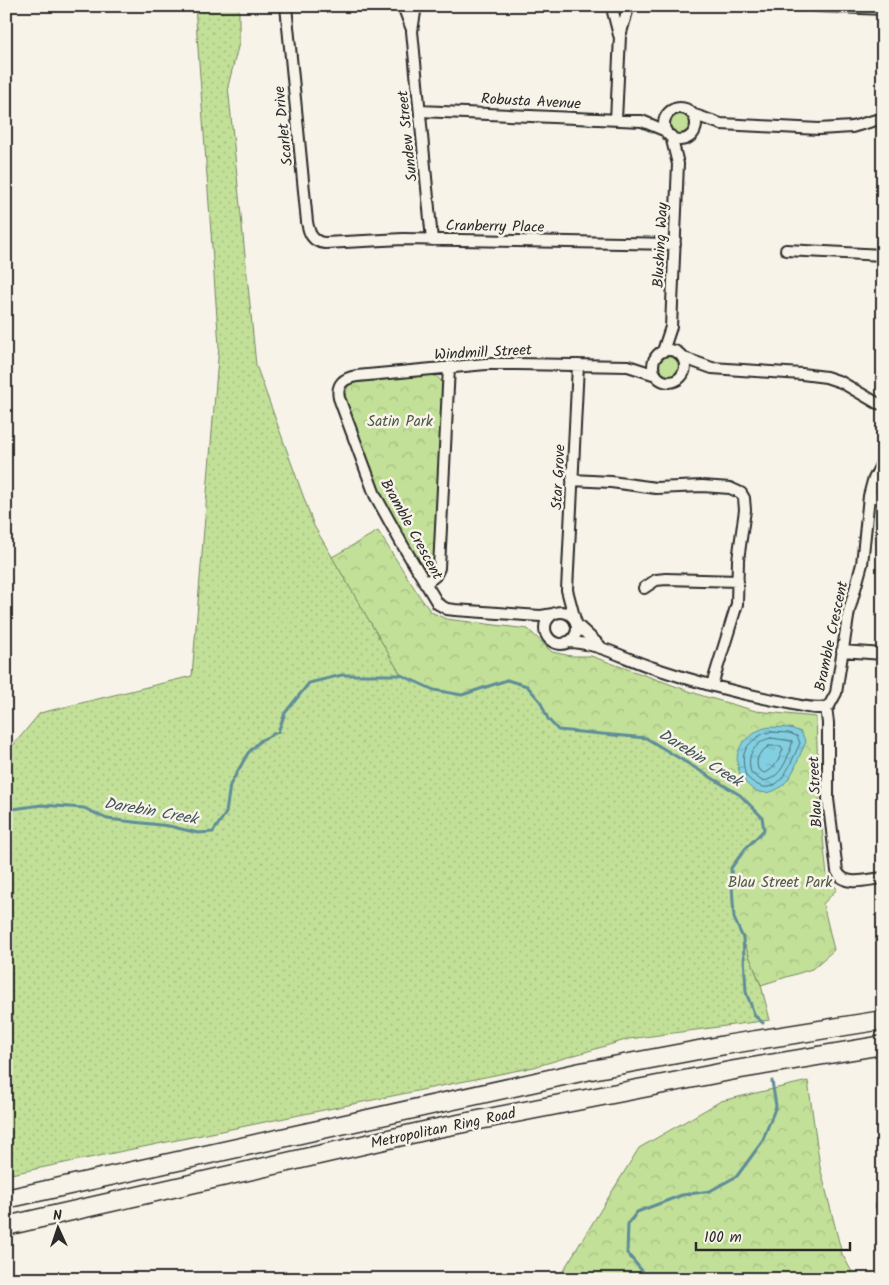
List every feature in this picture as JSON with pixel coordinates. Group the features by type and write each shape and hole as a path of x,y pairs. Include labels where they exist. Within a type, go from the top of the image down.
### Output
{"highway":[{"name":"Metropolitan Ring Road","path":"6,1199 572,1074 724,1045 883,1020"},
{"name":"Metropolitan Ring Road","path":"6,1226 433,1129 735,1070 883,1045"}],"street":[{"name":"Scarlet Drive","path":"286,6 307,222 310,234 315,241"},
{"name":"Sundew Street","path":"403,6 412,31 432,240"},
{"name":"Sundew Street","path":"412,31 416,6"},
{"path":"816,6 883,9"},
{"path":"612,7 620,10 628,7"},
{"path":"612,7 620,36"},
{"path":"616,120 620,36 628,7"},
{"path":"692,114 696,123 692,133 687,138 679,140 668,134 665,122 669,113 673,110 684,109 692,114 721,124 838,129 883,118"},
{"name":"Robusta Avenue","path":"420,111 642,121 669,113"},
{"name":"Robusta Avenue","path":"642,121 668,134"},
{"path":"692,133 721,124"},
{"name":"Blushing Way","path":"661,352 671,327 678,164 692,133"},
{"name":"Blushing Way","path":"668,134 678,164"},
{"name":"Cranberry Place","path":"315,241 325,243 379,239 675,244"},
{"path":"786,250 883,255"},
{"name":"Blushing Way","path":"671,327 676,344 683,356"},
{"path":"683,356 686,367 679,379 669,382 660,379 656,375 654,362 661,352 673,350 712,368"},
{"name":"Windmill Street","path":"628,366 644,361 661,352"},
{"name":"Windmill Street","path":"342,382 348,377 357,376 449,367 509,364 628,366 656,375"},
{"name":"Star Grove","path":"554,614 561,606 567,590 578,365"},
{"path":"425,584 435,576 440,568 449,367"},
{"path":"682,375 712,368 826,377 849,386 881,406"},
{"name":"Bramble Crescent","path":"342,382 338,390 339,398 369,480 382,509 438,604 447,609 541,616 554,614"},
{"name":"Bramble Crescent","path":"567,642 580,642 605,649 652,668 771,700 829,706 834,698 849,611 862,564 869,496 873,481 883,461"},
{"path":"572,480 611,482 656,488 702,486 736,490 744,498 745,503 738,550 737,604 712,685"},
{"path":"869,496 883,498"},
{"path":"644,588 656,580 666,579 738,581"},
{"name":"Star Grove","path":"567,590 576,622"},
{"path":"525,615 546,631 551,640 556,643 571,640 576,633 576,622 568,614 560,612 554,614 546,621 546,631"},
{"name":"Bramble Crescent","path":"576,622 586,635 605,649"},
{"path":"842,652 883,654"},
{"name":"Blau Street","path":"826,707 828,723 828,799 838,875 848,881 883,878"}],"green space":[{"path":"195,6 239,6 239,43 228,86 256,365 314,526 402,675 462,695 507,680 527,686 540,701 548,719 558,730 646,738 740,795 762,817 764,830 746,848 731,868 734,918 761,985 770,1020 629,1039 534,1067 6,1175 6,754 40,713 192,676 219,346"},
{"path":"680,114 687,117 690,124 687,131 680,134 673,131 670,124 673,117"},
{"path":"669,356 676,359 679,366 676,373 669,376 662,373 659,366 662,359"},
{"name":"Satin Park","path":"436,376 440,380 444,390 435,569 429,574 424,570 379,491 345,396 348,386 352,383"},
{"name":"Blau Street Park","path":"378,531 431,612 446,619 528,629 552,652 571,656 591,656 703,696 756,711 816,717 819,799 827,876 837,889 823,904 834,950 812,969 761,985 734,918 731,868 746,848 764,830 761,817 740,795 646,738 558,730 548,719 540,701 527,686 506,680 462,695 434,690 401,675 332,557"},
{"path":"808,1081 820,1167 842,1254 856,1279 558,1279 639,1148 721,1101"}],"water":[{"path":"771,727 790,728 801,732 806,742 794,769 784,784 773,791 763,793 754,790 740,774 737,764 738,754 746,740 756,732"}],"waterway":[{"name":"Darebin Creek","path":"6,810 41,805 84,808 107,819 169,826 198,833 213,832 226,813 230,785 248,753 261,740 278,732 285,713 309,683 342,675 401,675 434,690 462,695 507,680 527,686 540,701 548,719 558,730 646,738 740,795 762,817 764,830 746,848 731,868 734,918 743,938 746,992 755,1016 763,1023"},
{"name":"Darebin Creek","path":"649,1279 627,1253 628,1224 637,1212 682,1195 710,1191 737,1176 762,1142 776,1106 772,1081"}]}
